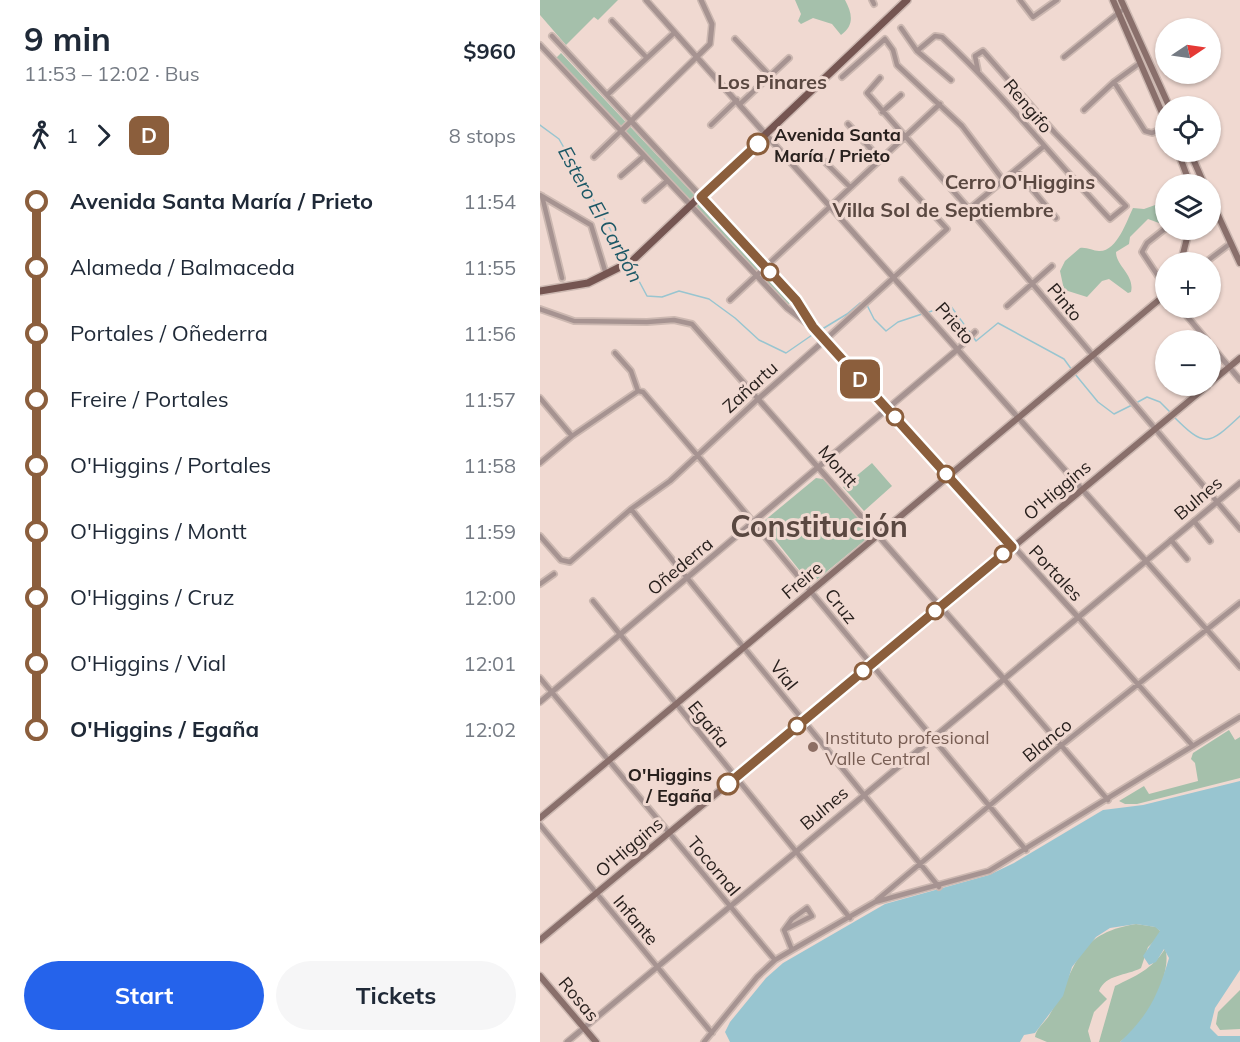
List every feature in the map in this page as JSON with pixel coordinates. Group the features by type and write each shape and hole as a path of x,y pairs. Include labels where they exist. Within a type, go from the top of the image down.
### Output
{"main road":[{"path":"540,291 578,285 607,275 633,261 908,0"},
{"path":"1113,0 1121,11 1164,96"},
{"path":"1121,0 1121,11 1155,99"},
{"path":"1146,78 1154,73"},
{"path":"1195,162 1200,174"},
{"path":"1194,174 1197,167"},
{"path":"1221,221 1240,263"},
{"name":"Freire","path":"540,818 1020,419 1155,303"},
{"name":"O'Higgins","path":"1221,374 1240,358"},
{"name":"O'Higgins","path":"540,940 1194,396"},
{"name":"Rosas","path":"540,976 596,1042"}],"street":[{"name":"Prieto","path":"646,0 768,134 1240,667"},
{"path":"594,157 710,44 713,32 711,20 701,0"},
{"path":"1020,0 1033,16 1057,0"},
{"path":"1064,57 1121,11"},
{"path":"612,21 647,58"},
{"path":"901,28 917,51 951,80"},
{"path":"607,95 674,33"},
{"name":"Rengifo","path":"917,51 938,35 978,71 1043,147 1110,219 1126,206 982,51 975,56 978,71"},
{"path":"552,36 765,266 813,327"},
{"path":"735,39 770,76"},
{"path":"842,76 885,39 893,50 897,65 940,104 980,146 1003,180"},
{"path":"540,45 756,275 793,313 813,327"},
{"path":"551,56 561,46"},
{"path":"711,125 789,58"},
{"path":"1084,110 1114,82 1140,63"},
{"name":"Pinto","path":"880,78 867,93 882,112 969,209 1240,529"},
{"path":"1114,82 1145,131 1155,131"},
{"path":"882,112 901,95"},
{"path":"730,300 940,104"},
{"path":"848,124 880,159"},
{"path":"969,209 1043,147"},
{"path":"621,176 644,156"},
{"path":"825,162 850,187"},
{"path":"1016,170 1056,218"},
{"path":"676,190 685,180"},
{"name":"Zañartu","path":"540,536 561,560 570,562 698,456 823,339 862,307 947,229 902,180"},
{"path":"645,200 668,181"},
{"path":"541,195 591,225 607,275"},
{"path":"541,195 562,278"},
{"path":"710,226 720,218"},
{"path":"1155,237 1147,243 1142,252 1155,272"},
{"path":"1219,252 1231,243"},
{"path":"1007,306 1052,266"},
{"path":"793,313 798,312 800,308"},
{"name":"Montt","path":"540,309 566,320 647,322 674,320 692,324 1108,800"},
{"path":"1188,318 1199,330"},
{"name":"Portales","path":"813,327 1193,746"},
{"name":"Oñederra","path":"540,702 820,468 975,332"},
{"name":"Cruz","path":"615,353 631,371 638,391 643,392 698,456 1026,850"},
{"path":"1221,358 1240,380"},
{"path":"540,463 572,436 633,392 638,391"},
{"path":"540,398 572,436"},
{"name":"Bulnes","path":"567,1042 1240,483"},
{"name":"Vial","path":"632,509 939,886"},
{"path":"1194,521 1210,541"},
{"path":"1171,540 1187,559"},
{"path":"540,584 554,574"},
{"name":"Egaña","path":"593,601 850,918"},
{"name":"Blanco","path":"875,902 1061,745 1240,603"},
{"name":"Tocornal","path":"540,678 775,960"},
{"path":"704,1042 757,977 775,960 875,902 984,873 1026,850 1240,717"},
{"name":"Infante","path":"540,825 712,1033"},
{"path":"807,908 812,916 784,930 792,919 807,908"},
{"path":"784,930 792,950"}],"green space":[{"path":"540,0 618,0 598,20 594,17 566,45 540,15"},
{"path":"795,0 845,0 851,14 849,27 841,35 832,24 813,18 801,24 798,21 801,14"},
{"path":"561,53 793,300 788,305 556,58"},
{"path":"1155,205 1155,222 1148,219 1130,237 1129,244 1116,252 1132,286 1131,292 1128,293 1109,279 1102,281 1087,297 1068,291 1062,294 1060,292 1063,285 1060,271 1065,261 1080,248 1105,250 1121,234 1133,208 1144,209"},
{"path":"872,463 892,486 864,511 843,487"},
{"path":"816,478 823,479 871,532 870,536 814,582 808,581 765,527 764,521"},
{"path":"1229,730 1235,740 1240,737 1240,778 1137,804 1125,804 1119,801 1144,786 1149,794 1198,781 1195,763 1191,759 1193,753"},
{"path":"1136,924 1156,927 1160,931 1160,936 1148,947 1141,968 1111,978 1102,985 1099,991 1107,999 1094,1012 1088,1031 1091,1042 1047,1042 1035,1037 1088,945 1115,929"},
{"path":"1165,949 1167,956 1164,976 1146,1016 1120,1042 1099,1042 1115,986 1149,967"},
{"path":"1240,990 1240,1029 1220,1030 1216,1024 1218,1012"}],"water":[{"path":"1240,781 1240,970 1215,1008 1210,1028 1218,1036 1240,1036 1240,1042 1120,1042 1138,1023 1151,1004 1169,958 1164,949 1156,962 1149,965 1143,956 1160,931 1155,927 1136,924 1110,928 1096,937 1072,967 1063,996 1035,1033 1024,1035 1020,1042 730,1042 725,1032 730,1022 766,978 783,963 885,904 989,875 1014,863 1103,810 1143,805"}],"waterway":[{"name":"Estero El Carbón","path":"540,125 559,139 627,259"},
{"name":"Estero El Carbón","path":"631,266 647,296 662,297 679,291 709,299 759,340 786,353 815,333"},
{"name":"Estero El Carbón","path":"819,331 862,303"},
{"name":"Estero El Carbón","path":"867,305 874,319 886,331 898,322 922,314"},
{"name":"Estero El Carbón","path":"926,313 950,305 976,341 998,323 1064,359 1072,370"},
{"name":"Estero El Carbón","path":"1075,374 1098,402 1114,414 1132,405"},
{"name":"Estero El Carbón","path":"1136,403 1147,397 1160,402 1170,412"},
{"name":"Estero El Carbón","path":"1173,416 1192,434 1206,439 1221,433 1240,416"}],"bus line":[{"name":"D","path":"728,784 1012,547 813,327 796,300 701,197 758,144"}],"place":[{"name":"Avenida Santa María / Prieto","path":"758,144"},
{"name":"Instituto profesional Valle Central","path":"813,747"},
{"name":"O'Higgins / Egaña","path":"728,784"}],"district":[{"name":"Los Pinares","path":"772,81"},
{"name":"Cerro O'Higgins","path":"1020,181"},
{"name":"Villa Sol de Septiembre","path":"943,209"},
{"name":"Constitución","path":"819,526"}]}
